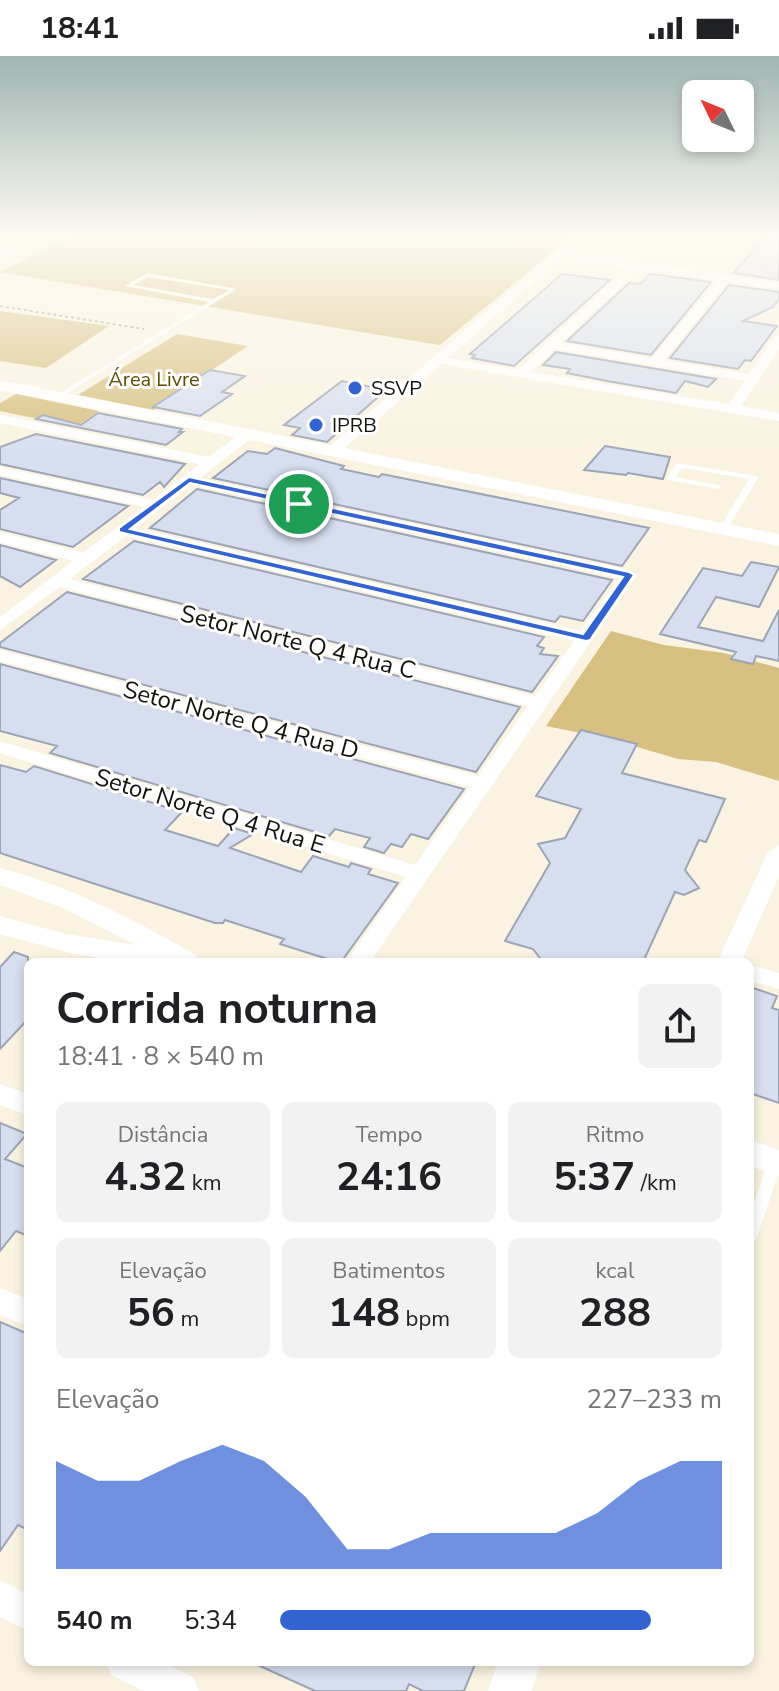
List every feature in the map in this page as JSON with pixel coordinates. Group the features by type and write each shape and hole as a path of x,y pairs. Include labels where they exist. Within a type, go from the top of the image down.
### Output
{"street":[{"path":"332,452 494,310"},
{"path":"521,374 589,310"},
{"path":"655,362 698,310"},
{"path":"732,409 779,340"},
{"path":"552,345 751,378"},
{"path":"438,360 779,417"},
{"path":"0,385 779,540"},
{"path":"0,419 213,462"},
{"path":"4,618 247,435"},
{"path":"0,471 156,505"},
{"path":"189,480 629,575 361,958"},
{"path":"123,530 586,638"},
{"path":"0,537 86,559"},
{"name":"Setor Norte Q 4 Rua C","path":"57,581 540,703"},
{"name":"Setor Norte Q 4 Rua D","path":"0,655 483,784"},
{"name":"Setor Norte Q 4 Rua E","path":"0,747 420,874"},
{"path":"731,958 777,863"},
{"path":"0,876 43,887 179,958"},
{"path":"66,943 94,929 98,922 94,911"},
{"path":"0,926 66,943 154,958"},
{"path":"754,974 779,981"},
{"path":"0,1094 24,1103"},
{"path":"0,1301 24,1311"},
{"path":"0,1598 24,1611"},
{"path":"132,1666 181,1691"},
{"path":"510,1691 518,1666"}],"lane":[{"path":"57,397 199,310"},
{"path":"718,487 671,478 680,465 754,478 723,529"},
{"path":"754,1220 768,1159"}],"path":[{"path":"27,310 164,332"}],"green space":[{"path":"231,310 482,310 440,345"},
{"path":"0,311 109,326 46,368 0,361"},
{"name":"Área Livre","path":"177,334 248,346 153,410 78,395"},
{"path":"16,394 99,411 76,427 0,411 0,403"},
{"path":"611,631 664,645 724,653 779,668 779,781 716,762 678,759 610,739 546,726"}],"building":[{"path":"520,310 576,310 514,366 472,358 475,355 470,354"},
{"path":"600,310 688,310 651,355 567,341"},
{"path":"709,310 766,310 743,321 777,326 751,361 745,360 738,369 670,358"},
{"path":"556,352 716,379 708,387 685,381 676,393 567,373 570,369 543,365"},
{"path":"210,370 245,376 222,392 232,394 200,416 153,407"},
{"path":"342,381 386,390 327,442 292,435 300,428 284,425"},
{"path":"98,413 182,429 179,432 183,432 166,445 36,419 43,415 81,425"},
{"path":"36,434 185,464 164,487 160,482 143,495 0,464 0,447"},
{"path":"605,446 670,457 663,479 584,470"},
{"path":"275,448 344,466 341,469 379,477 382,474 649,528 622,566 213,478 248,451 267,454"},
{"path":"0,478 128,506 73,547 0,529 0,510 19,498 0,493"},
{"path":"197,489 612,580 583,621 560,616 555,622 150,528"},
{"path":"134,541 544,637 537,646 544,648 540,654 558,656 532,692 83,579"},
{"path":"0,545 56,560 20,587 0,576"},
{"path":"751,562 779,567 759,607 716,597 698,627 763,641 779,610 779,661 756,656 753,664 731,659 736,652 660,634 703,568 742,576"},
{"path":"67,592 520,707 476,772 0,647 0,643"},
{"path":"0,664 464,789 428,839 411,834 402,847 391,844 384,853 364,847 370,838 335,829 329,836 50,753 57,746 0,731"},
{"path":"581,730 637,744 622,773 725,799 706,842 699,840 685,870 699,888 684,895 675,892 645,958 540,958 533,949 505,941 550,863 538,844 565,838 581,809 536,796"},
{"path":"0,765 26,772 34,766 182,812 165,830 218,846 234,828 253,834 230,848 301,872 313,856 349,867 351,863 371,869 368,874 398,883 344,958 324,958 280,944 284,939 225,920 215,923 0,853"},
{"path":"14,952 28,957 24,958 24,1023 0,1049 0,967"},
{"path":"754,988 777,996 772,1008 779,1010 779,1103 754,1094"},
{"path":"0,1123 24,1133 24,1137 5,1159 24,1166 24,1234 16,1231 0,1251"},
{"path":"0,1322 24,1332 24,1528 18,1525 0,1551"},
{"path":"260,1666 474,1666 464,1691 423,1691 409,1684 406,1691 315,1691"}],"place":[{"name":"SSVP","path":"355,388"},
{"name":"IPRB","path":"316,425"}],"route":[{"path":"189,480 299,504 629,575 586,638 123,530 189,480"}]}
